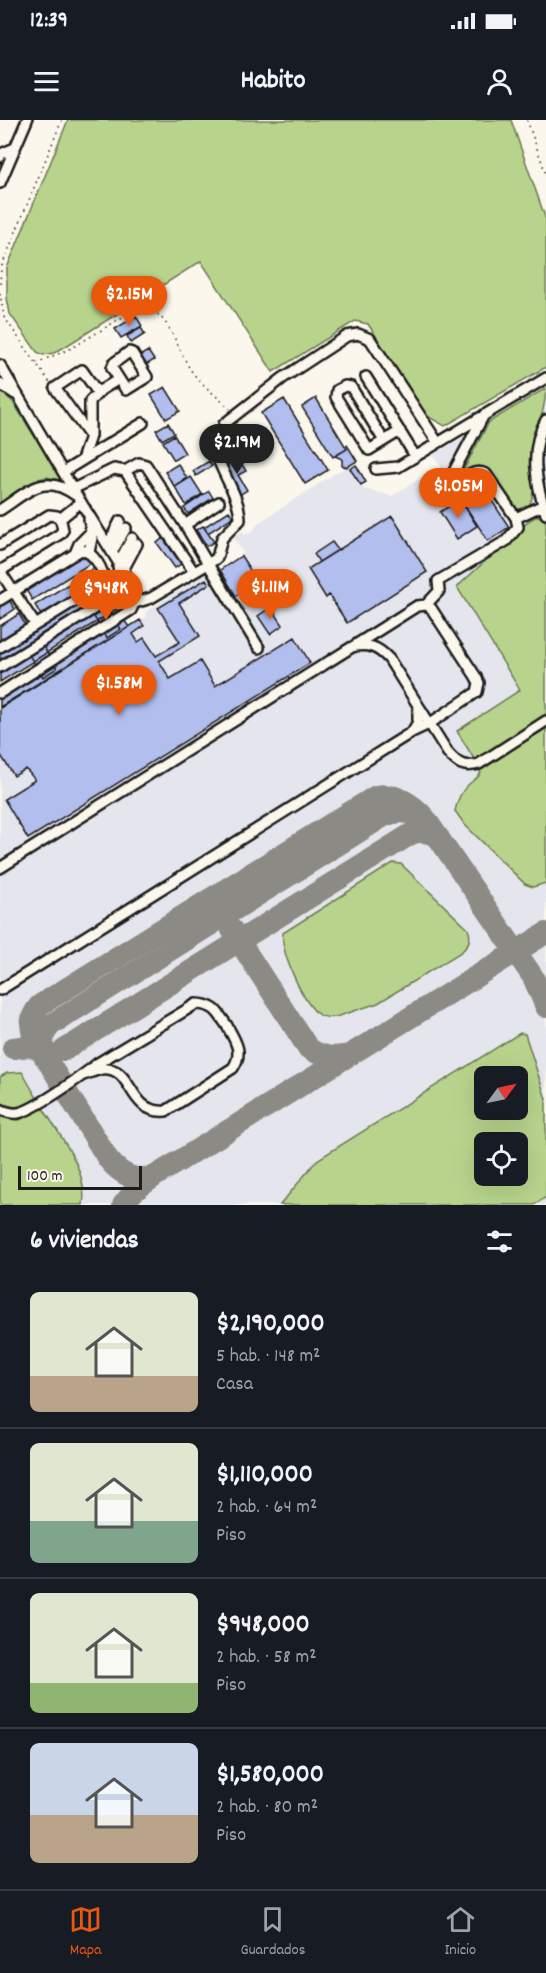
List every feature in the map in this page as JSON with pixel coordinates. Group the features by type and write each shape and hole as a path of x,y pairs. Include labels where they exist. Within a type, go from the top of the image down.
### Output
{"street":[{"path":"0,183 27,120"},
{"path":"0,154 15,148"},
{"path":"135,603 151,598 217,558 222,538 240,520 240,512 218,464 215,450 223,443 224,424 283,378 341,339 358,334 365,336 374,344 438,443"},
{"path":"128,342 129,352"},
{"path":"129,352 135,355 147,377 126,390 112,366 129,352"},
{"path":"0,365 135,593 135,603 131,610 0,693"},
{"path":"90,436 55,388 82,370 98,393"},
{"path":"366,377 415,456"},
{"path":"376,469 398,467 546,378"},
{"path":"82,460 90,436 90,401 119,379"},
{"path":"0,384 20,398"},
{"path":"384,441 351,387 345,386 338,390 336,397 369,450 384,441 399,431"},
{"path":"426,605 438,591 438,581 506,541 518,527 516,518 486,474 481,471 472,473 465,478 458,489 450,495 446,494 445,488 484,415"},
{"path":"516,518 544,509 537,477 536,459 541,429 546,420"},
{"path":"63,472 143,423"},
{"path":"60,519 77,496 114,469 125,471 139,462 146,465 259,648"},
{"path":"125,471 194,572"},
{"path":"0,510 36,487 45,484 60,486 77,496"},
{"path":"185,525 219,502"},
{"path":"89,514 92,531 92,544 89,552"},
{"path":"0,545 49,515 60,519 63,526 60,534 1,570 35,624"},
{"path":"0,667 113,597 119,589 121,579 110,549 123,525"},
{"path":"76,551 92,531"},
{"path":"121,566 134,541"},
{"path":"0,600 76,551 89,552 105,577 102,584 0,647"},
{"path":"0,868 417,606 426,605 431,608 479,683 479,688 472,696 429,724 412,732 0,990"},
{"path":"352,646 362,644 381,650 389,659 447,753 462,766 479,764 546,721"},
{"path":"412,732 418,722 417,706"},
{"path":"0,1109 12,1113 28,1110 108,1057 196,1004 204,1004 219,1013 238,1044 237,1062 225,1075 166,1111 156,1112 144,1107 124,1078 117,1072 101,1069 83,1075"}],"path":[{"path":"0,284 1,268 62,120"},
{"path":"527,120 546,174"},
{"path":"0,293 4,317 55,388"},
{"path":"36,363 72,348 139,307 147,306 153,309 174,337 190,370 235,414"}],"shaded area":[{"path":"546,387 546,1205 0,1205 0,708 147,617 145,612 209,572 227,601 236,596 220,570 244,554 233,537 243,531 246,535 254,530 258,523 339,471 349,466 364,489 392,496 425,475 430,481 444,471 433,455"}],"green space":[{"path":"68,120 511,120 546,220 546,367 445,426 427,416 368,324 355,321 273,372 201,261 54,353 43,355 37,352 10,314 7,298 7,268"},
{"path":"546,388 535,439 534,486 530,504 521,509 514,509 500,491 492,473 485,467 475,467 470,470 455,486 489,422"},
{"path":"0,391 13,402 60,477 59,480 47,477 39,479 0,503"},
{"path":"537,516 544,518 546,523 546,718 482,759 474,759 457,731 520,690 457,587 493,554 511,542 528,521"},
{"path":"546,728 546,883 533,887 525,884 465,825 455,811 458,800 466,787 480,775 479,770"},
{"path":"393,863 401,864 468,929 470,936 467,944 461,952 378,1003 336,1017 320,1015 306,999 294,976 285,952 283,933"},
{"path":"520,1033 525,1034 546,1099 546,1197 534,1205 280,1205 317,1160"},
{"path":"22,1072 37,1098 14,1107 0,1102 0,1077 7,1073"},
{"path":"43,1108 72,1154 82,1179 83,1205 0,1205 0,1117 19,1120"}],"building":[{"path":"136,316 142,326 121,338 115,329"},
{"path":"141,328 145,334 131,343 127,336"},
{"path":"148,351 154,360 143,367 138,357"},
{"path":"165,387 180,411 166,419 151,395"},
{"path":"316,398 347,449 333,457 302,407"},
{"path":"284,399 328,470 305,484 261,413"},
{"path":"168,423 174,433 162,440 156,430"},
{"path":"174,435 185,453 174,460 163,442"},
{"path":"347,445 357,461 347,467 342,466 342,459 335,456 347,449 345,446"},
{"path":"238,458 246,471 238,475 247,490 238,496 235,491 238,489 225,466"},
{"path":"209,461 212,466 196,476 193,471"},
{"path":"178,464 187,478 174,486 165,472"},
{"path":"356,465 366,482 361,485 350,469"},
{"path":"191,477 202,494 186,505 175,487"},
{"path":"481,484 509,527 488,541 460,498"},
{"path":"209,491 213,498 188,514 184,508"},
{"path":"460,499 477,526 457,539 440,512"},
{"path":"229,511 233,517 208,533 204,527"},
{"path":"392,516 427,572 347,623 329,595 326,598 308,569"},
{"path":"203,526 214,542 207,546 196,530"},
{"path":"163,538 181,564 175,568 157,543"},
{"path":"332,542 338,550 319,562 314,554"},
{"path":"84,551 91,563 32,600 25,588"},
{"path":"241,556 258,582 236,596 220,570"},
{"path":"94,568 102,579 42,617 35,605"},
{"path":"206,579 209,584 179,603 200,636 159,661 170,679 200,661 215,686 295,637 310,663 28,839 4,799 35,780 26,769 14,776 0,754 0,708 140,620 144,626 133,634 138,642 144,638 156,656 180,642 158,608"},
{"path":"95,591 99,599 0,661 0,651"},
{"path":"8,598 15,609 0,619 0,603"},
{"path":"113,603 117,609 0,682 0,673"},
{"path":"105,604 121,629 107,638 91,612"},
{"path":"271,607 283,625 270,634 258,616"},
{"path":"19,614 26,626 0,642 0,626"},
{"path":"120,614 129,627 0,707 0,690"},
{"path":"41,643 57,668 43,677 27,652"}],"taxiway":[{"path":"155,1176 147,1178 128,1176 108,1159 36,1042 31,1027 34,1014 40,1005 376,796 390,796 403,800 425,818 533,977 546,1007"},
{"path":"44,1056 43,1038 52,1024 384,816 403,812 421,818"},
{"path":"64,1050 411,834 425,832 439,838"},
{"path":"232,930 308,1048 328,1056 349,1055"},
{"path":"123,1205 134,1191 155,1176 546,933"},
{"path":"13,1048 30,1046 49,1054"}]}
